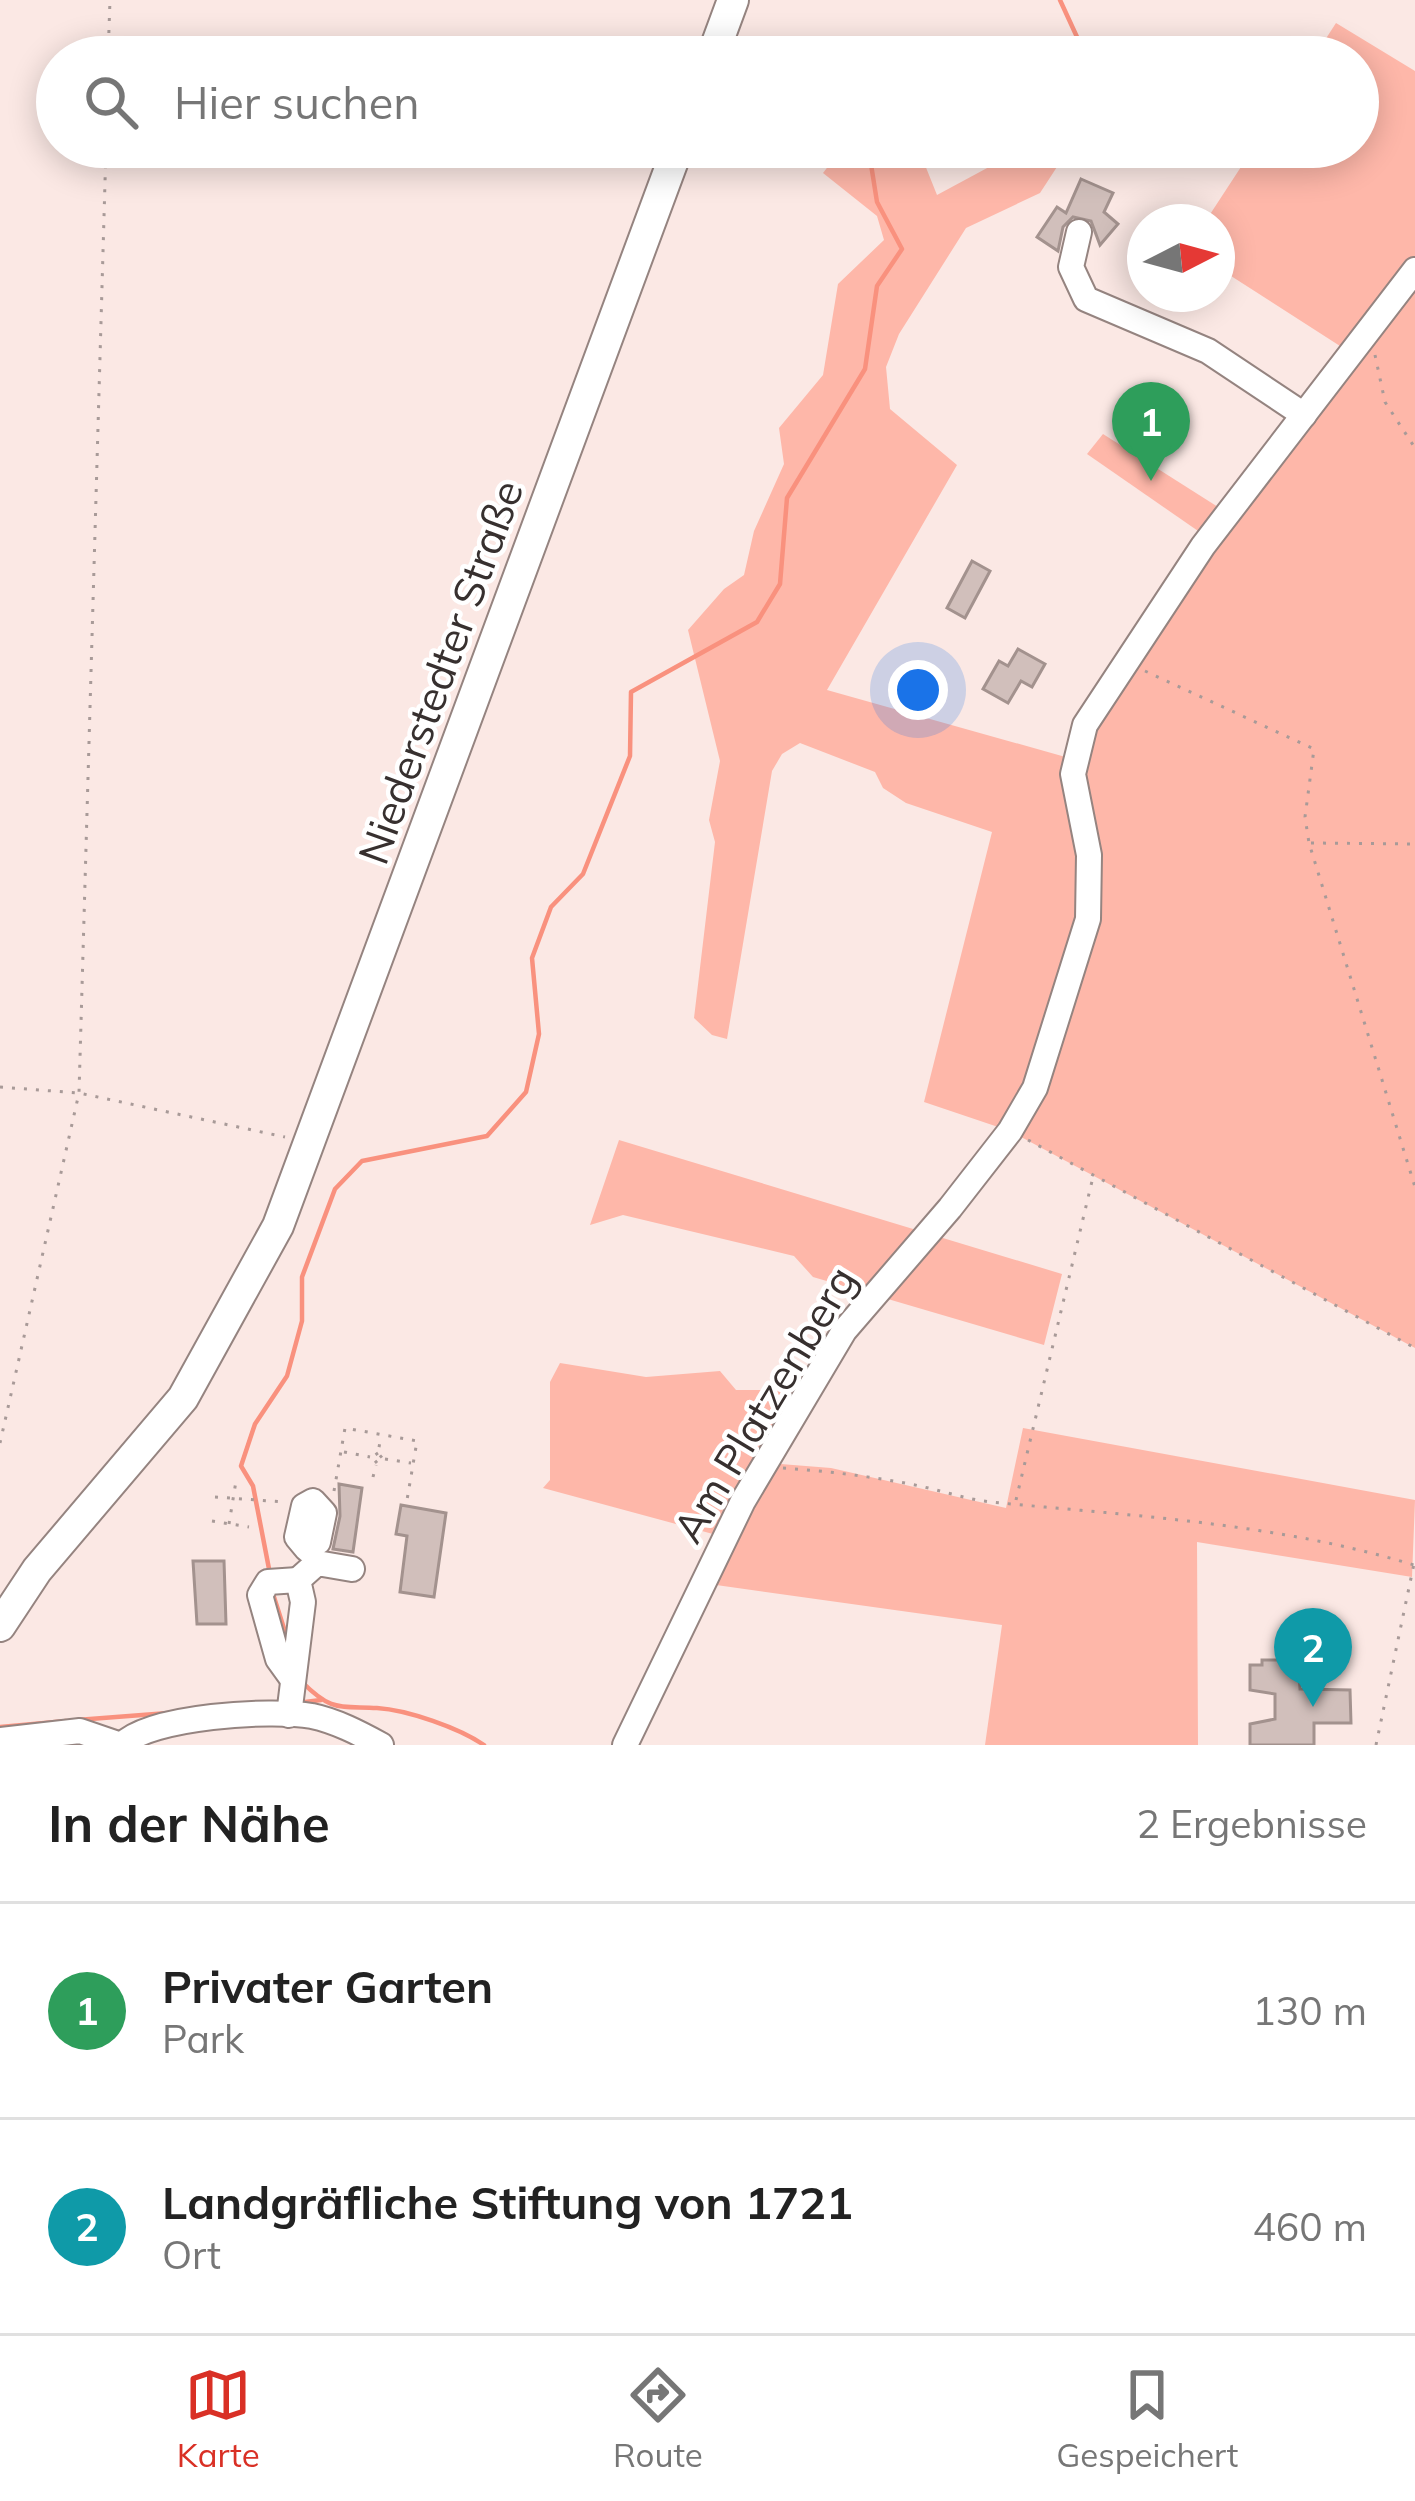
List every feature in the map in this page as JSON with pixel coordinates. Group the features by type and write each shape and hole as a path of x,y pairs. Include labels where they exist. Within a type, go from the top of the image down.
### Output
{"main road":[{"path":"720,36 733,0"},
{"name":"Niederstedter Straße","path":"0,1626 37,1570 183,1398 278,1226 670,168"}],"street":[{"path":"1079,232 1070,267 1086,299 1208,351 1304,415"},
{"name":"Am Platzenberg","path":"625,1745 764,1466 868,1297 1010,1131 1035,1088 1088,919 1089,855 1073,773 1078,742 1203,546 1415,270"},
{"path":"289,1715 309,1563 298,1540 303,1509 309,1502 321,1505"},
{"path":"291,1677 278,1659 260,1595 268,1582 309,1563 352,1569"},
{"path":"0,1740 80,1732 121,1745 137,1731 158,1724 289,1715 343,1726 381,1745"}],"path":[{"path":"109,36 110,0"},
{"path":"0,1443 79,1093 105,168"},
{"path":"1371,324 1385,402 1415,448"},
{"path":"1128,660 1310,743 1317,756 1305,817 1310,843 1415,1187"},
{"path":"1310,843 1415,844"},
{"path":"0,1087 79,1093 287,1138"},
{"path":"1010,1131 1415,1348"},
{"path":"1016,1502 1094,1175"},
{"path":"321,1505 333,1498 345,1428 417,1441 406,1506"},
{"path":"373,1477 381,1434"},
{"path":"341,1451 413,1464"},
{"path":"378,1453 382,1459"},
{"path":"764,1466 833,1472 990,1502 1300,1535 1414,1562 1376,1745"},
{"path":"230,1524 236,1480"},
{"path":"215,1497 263,1502"},
{"path":"212,1521 249,1527"}],"shaded area":[{"path":"1336,23 1357,36 1328,36"},
{"path":"1379,49 1415,71 1415,1348 1010,1131 924,1102 992,832 906,803 883,788 875,772 800,743 782,754 772,771 727,1039 712,1035 694,1018 715,842 709,820 720,761 688,630 724,589 744,575 754,531 784,464 779,428 823,375 838,284 884,240 877,216 823,173 827,168 926,168 937,195 987,168 1056,168 1040,193 966,228 899,334 886,367 890,409 957,465 827,690 1069,758 1075,777 1088,727 1354,355 1235,279 1235,204 1217,204 1240,168 1379,168"},
{"path":"1103,434 1218,507 1201,533 1087,454"},
{"path":"619,1140 1062,1274 1044,1345 813,1277 794,1256 623,1215 590,1225"},
{"path":"560,1363 646,1377 720,1371 736,1390 812,1390 768,1463 831,1468 1006,1508 1023,1428 1415,1500 1412,1577 1197,1542 1198,1745 985,1745 1002,1625 702,1583 724,1537 543,1488 550,1480 550,1382"}],"building":[{"path":"1081,179 1113,193 1104,212 1118,224 1100,245 1091,221 1073,217 1063,227 1058,251 1037,237 1057,207 1066,213"},
{"path":"972,561 990,571 965,618 947,608"},
{"path":"1018,649 1045,664 1032,687 1021,681 1008,703 983,689 999,661 1008,666"},
{"path":"339,1484 362,1488 353,1552 333,1549 340,1516"},
{"path":"401,1505 446,1513 434,1597 400,1592 407,1536 396,1534"},
{"path":"193,1561 224,1561 226,1624 197,1624"},
{"path":"1262,1660 1298,1660 1300,1689 1350,1690 1351,1723 1314,1723 1314,1745 1250,1745 1250,1724 1275,1719 1275,1694 1250,1690 1250,1665 1262,1665"}],"waterway":[{"path":"1060,0 1077,36"},
{"path":"270,1574 253,1486 241,1466 255,1424 287,1376 302,1321 302,1277 335,1189 362,1161 487,1136 526,1092 539,1034 532,958 551,907 583,874 630,756 631,692 757,622 780,584 787,498 865,369 877,286 902,249 877,202 872,168"},
{"path":"273,1594 287,1638"},
{"path":"302,1682 329,1703 418,1716 484,1745"},
{"path":"297,1703 321,1700"},
{"path":"77,1720 168,1713"},
{"path":"0,1727 66,1721"}],"place":[{"name":"Privater Garten","path":"1151,481"},
{"name":"Landgräfliche Stiftung von 1721","path":"1313,1707"}]}
